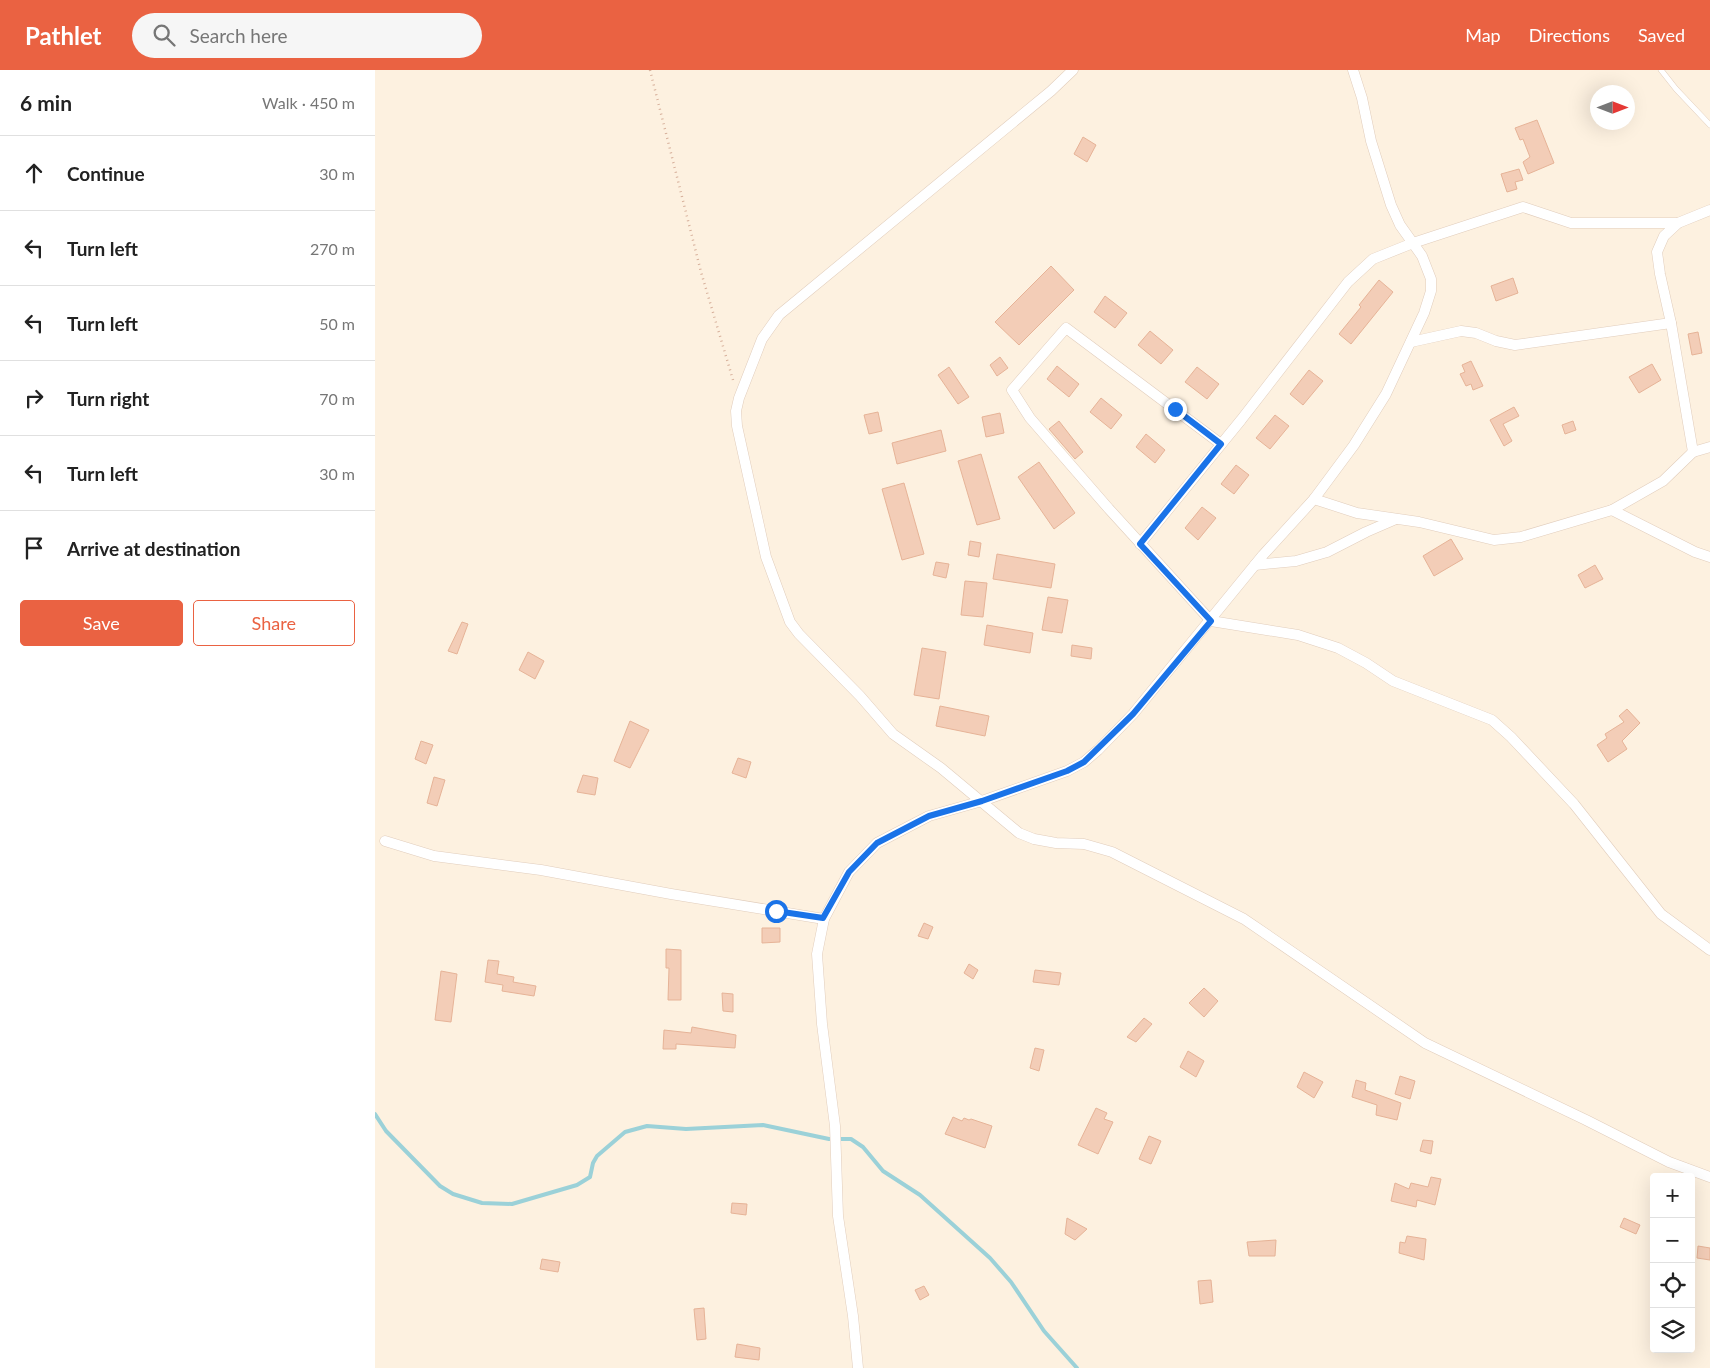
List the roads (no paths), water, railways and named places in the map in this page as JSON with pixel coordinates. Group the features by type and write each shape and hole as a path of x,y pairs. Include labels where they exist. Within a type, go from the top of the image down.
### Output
{"street":[{"path":"1073,70 1051,91 779,315 762,339 739,398 736,410 737,426 766,557 790,622 893,734 941,768 1019,833 1034,839 1057,843 1085,844 1112,852 1244,919 1425,1042 1587,1120 1669,1162 1710,1177"},
{"path":"858,1368 839,1216 835,1126 822,1024 817,954 823,918 849,872 877,843 929,816 982,801 1067,771 1084,762 1133,714 1255,565 1314,499 1354,444 1386,394 1424,313 1431,291 1431,279 1422,256 1400,225 1391,206 1371,141 1362,98 1353,70"},
{"path":"1140,544 1349,282 1373,260 1413,243 1523,207 1571,223 1678,223"},
{"path":"1693,452 1657,252 1664,236 1678,223 1710,210"},
{"path":"1411,342 1461,331 1476,333 1496,342 1515,345 1671,323"},
{"path":"1221,444 1066,328 1012,390 1030,418 1140,544 1211,621 1298,635 1337,648 1366,663 1393,681 1492,720 1511,737 1575,804 1661,914 1710,950"},
{"path":"1314,499 1357,513 1419,522 1494,540 1521,537 1612,510 1663,480 1693,452 1710,447"},
{"path":"1612,510 1695,552 1710,557"},
{"path":"1255,565 1296,561 1327,552 1397,519"},
{"path":"385,841 434,856 541,870 671,894 823,918"}],"lane":[{"path":"1661,70 1710,125"}],"waterway":[{"path":"375,1114 386,1131 440,1186 453,1194 482,1203 512,1204 577,1185 590,1177 593,1163 597,1156 625,1132 647,1126 686,1129 763,1125 829,1139 851,1139 863,1147 883,1171 920,1195 990,1258 1011,1282 1044,1331 1077,1368"}]}
